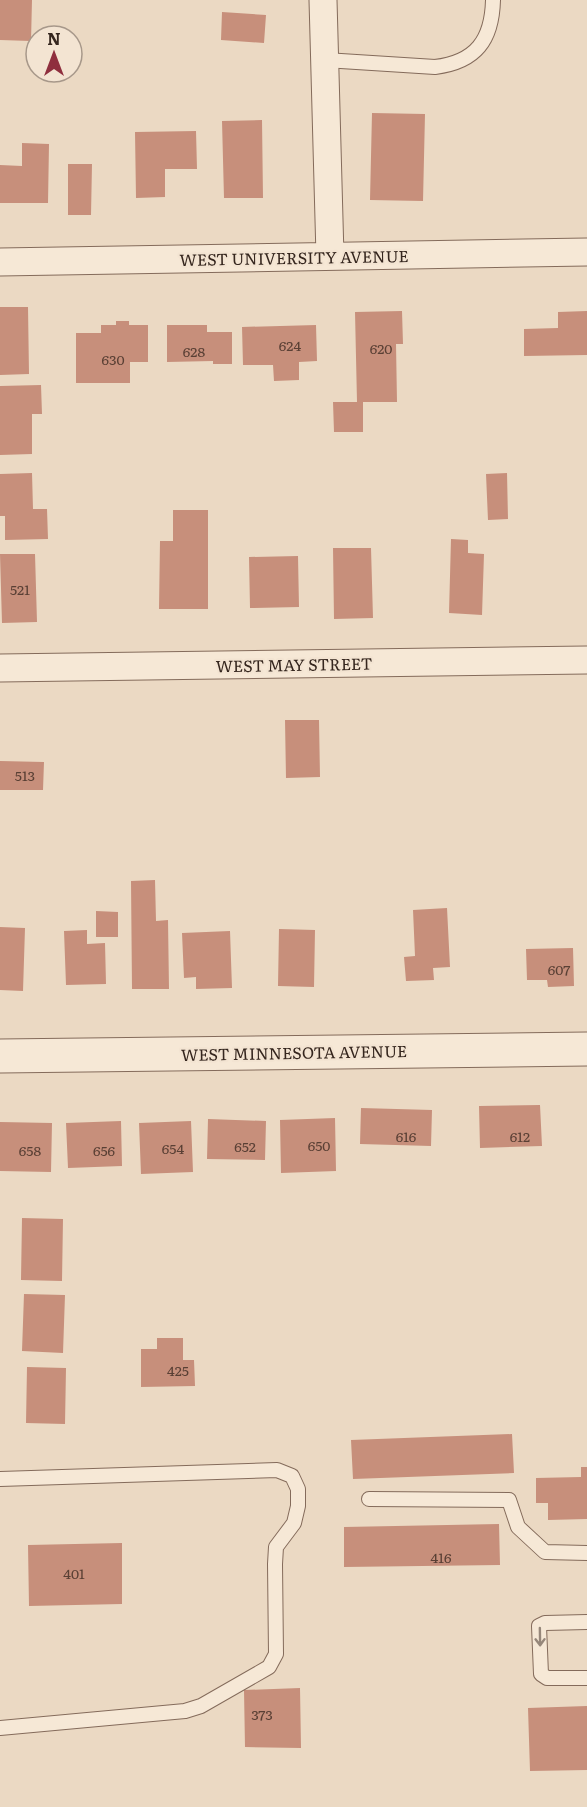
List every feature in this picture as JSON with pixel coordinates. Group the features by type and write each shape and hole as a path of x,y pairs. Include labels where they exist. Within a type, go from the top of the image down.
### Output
{"street":[{"path":"323,0 330,256"},
{"name":"WEST UNIVERSITY AVENUE","path":"0,262 587,252"},
{"name":"WEST MAY STREET","path":"0,668 587,660"},
{"name":"WEST MINNESOTA AVENUE","path":"0,1056 587,1049"}],"lane":[{"path":"325,60 435,67 453,65 472,54 486,38 493,0"},
{"path":"0,1479 277,1470 292,1476 298,1489 298,1506 294,1523 276,1547 274,1564 276,1654 269,1667 201,1706 185,1711 0,1728"},
{"path":"369,1499 509,1500 518,1527 545,1552 587,1553"},
{"path":"587,1622 545,1623 539,1626 541,1674 547,1678 587,1678"}],"building":[{"path":"0,0 32,0 31,24 24,24 24,41 0,40"},
{"path":"222,12 266,15 264,43 221,40"},
{"path":"372,113 425,114 423,201 370,200"},
{"path":"262,120 263,198 224,198 222,121"},
{"path":"196,131 197,169 165,169 165,197 136,198 135,132"},
{"path":"22,143 49,144 48,203 0,203 0,165 22,166"},
{"path":"68,164 92,164 91,215 68,215"},
{"path":"0,307 28,307 29,374 0,375"},
{"path":"402,311 403,344 396,344 397,402 363,402 363,432 334,432 333,402 357,402 355,312"},
{"path":"587,311 587,355 524,356 524,329 558,328 558,312"},
{"path":"116,321 129,321 129,325 148,325 148,362 130,362 130,383 76,383 76,333 101,333 101,325 116,325"},
{"path":"167,325 207,325 207,332 232,332 232,364 213,364 213,361 167,362"},
{"path":"316,325 317,361 299,362 299,380 274,381 273,365 243,365 242,327"},
{"path":"41,385 42,414 32,414 32,454 0,455 0,386"},
{"path":"32,473 33,509 47,509 48,539 5,540 5,516 0,516 0,474"},
{"path":"507,473 508,519 488,520 486,474"},
{"path":"173,510 208,510 208,609 159,609 160,541 173,541"},
{"path":"451,539 468,540 468,553 484,554 482,615 449,613"},
{"path":"333,548 371,548 373,618 334,619"},
{"path":"0,554 35,554 37,622 2,623"},
{"path":"298,556 299,607 250,608 249,557"},
{"path":"285,720 319,720 320,777 286,778"},
{"path":"0,761 44,762 43,790 0,790"},
{"path":"155,880 156,921 168,920 169,989 132,989 131,881"},
{"path":"447,908 450,967 433,968 434,980 406,981 404,957 415,956 413,910"},
{"path":"96,911 118,912 118,937 96,937"},
{"path":"0,927 25,928 23,991 0,990"},
{"path":"279,929 315,930 314,987 278,986"},
{"path":"87,930 87,944 105,943 106,984 66,985 64,931"},
{"path":"230,931 232,988 196,989 196,977 184,978 182,933"},
{"path":"573,948 574,986 548,987 547,980 527,980 526,949"},
{"path":"540,1105 542,1146 480,1148 479,1106"},
{"path":"361,1108 432,1110 431,1146 360,1144"},
{"path":"335,1118 336,1171 281,1173 280,1120"},
{"path":"208,1119 266,1121 265,1160 207,1159"},
{"path":"121,1121 122,1166 68,1168 66,1123"},
{"path":"191,1121 193,1172 141,1174 139,1123"},
{"path":"0,1122 52,1123 51,1172 0,1171"},
{"path":"22,1218 63,1219 62,1281 21,1280"},
{"path":"24,1294 65,1295 63,1353 22,1351"},
{"path":"157,1338 183,1338 183,1360 194,1360 195,1386 141,1387 141,1349 157,1349"},
{"path":"27,1367 66,1368 65,1424 26,1423"},
{"path":"512,1434 514,1473 353,1479 351,1440"},
{"path":"581,1467 587,1467 587,1519 548,1520 548,1503 536,1503 536,1478 581,1477"},
{"path":"499,1524 500,1565 344,1567 344,1527"},
{"path":"122,1543 122,1604 29,1606 28,1545"},
{"path":"300,1688 301,1748 245,1747 244,1690"},
{"path":"587,1706 587,1770 530,1771 528,1708"}]}
